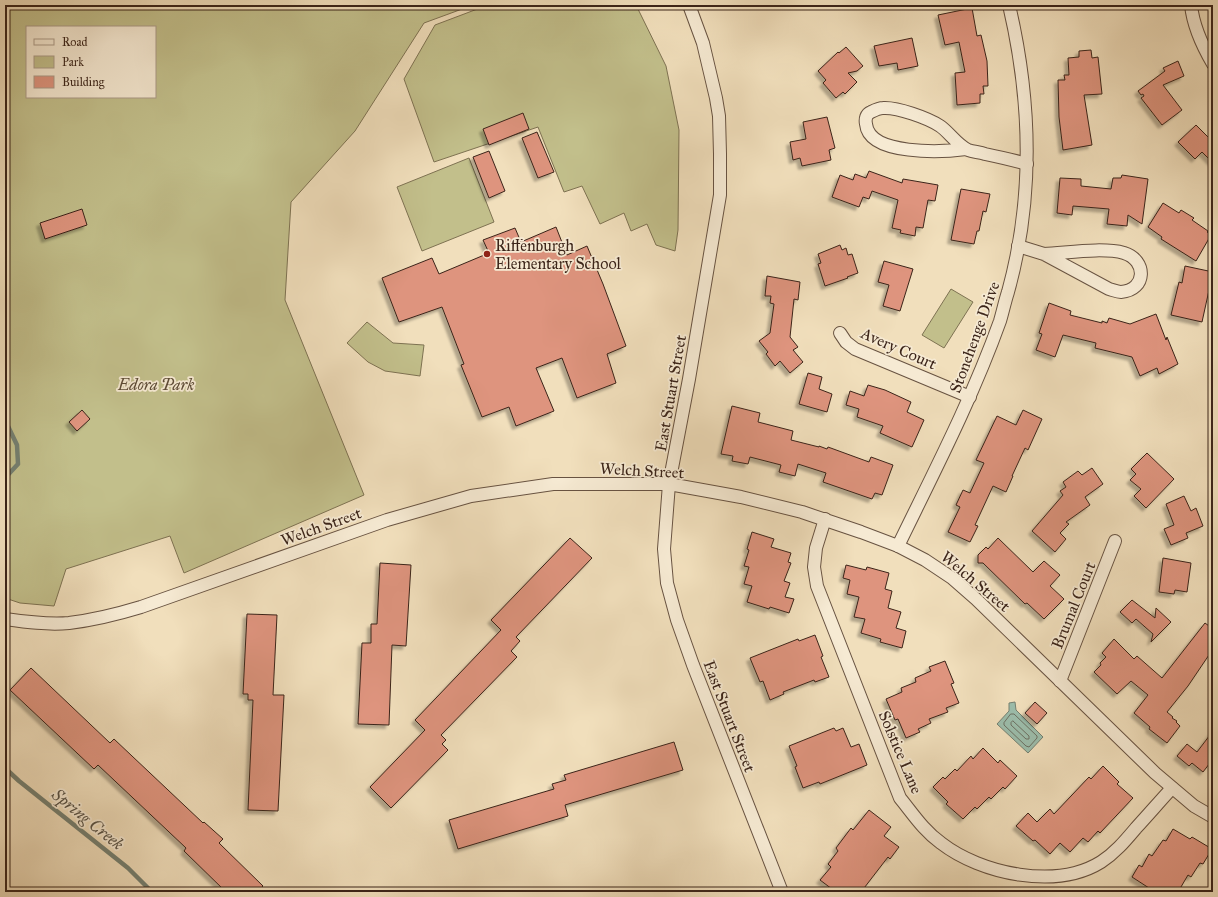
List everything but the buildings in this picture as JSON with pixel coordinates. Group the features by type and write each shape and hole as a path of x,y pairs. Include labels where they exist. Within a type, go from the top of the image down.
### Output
{"street":[{"name":"East Stuart Street","path":"689,5 703,43 719,116 720,195 689,379 669,484 664,549 667,583 677,620 698,679 782,892"},
{"name":"Stonehenge Drive","path":"898,546 970,397 1000,320 1013,272 1024,203 1026,113 1016,34 1009,5"},
{"path":"1191,5 1197,28 1213,64"},
{"path":"966,149 941,126 929,120 899,110 883,108 876,110 868,114 865,120 866,128 870,135 875,141 884,145 934,152 966,149 1026,164"},
{"path":"1018,246 1044,254 1109,289 1120,292 1131,290 1139,283 1141,274 1138,263 1125,253 1101,251 1044,254"},
{"name":"Avery Court","path":"840,333 846,342 855,349 970,397"},
{"name":"Welch Street","path":"5,619 64,623 107,617 141,607 387,520 471,496 553,484 669,484 741,497 825,519 898,546 925,560 952,578 976,599 1155,773 1194,806 1213,817"},
{"name":"Solstice Lane","path":"825,519 815,554 814,567 817,586 900,798 920,823 940,842 954,852 977,863 1002,871 1024,875 1052,877 1066,875 1084,870 1115,852 1172,788"},
{"name":"Brumal Court","path":"1060,681 1115,541"}],"green space":[{"name":"Edora Park","path":"5,5 473,5 424,23 355,131 291,202 285,300 364,495 184,573 170,536 66,569 54,606 20,603 5,598"},
{"path":"488,5 636,5 666,66 679,130 678,230 675,251 656,245 647,224 631,231 624,213 600,224 582,186 564,192 538,127 434,162 404,79 435,25"},
{"path":"469,158 494,222 422,251 397,187"},
{"path":"951,289 973,302 944,348 922,335"},
{"path":"367,322 393,343 424,345 420,376 385,371 368,362 347,343"}],"water":[{"path":"1015,702 1016,710 1043,737 1028,753 997,724 1009,711 1009,703"}],"waterway":[{"name":"Spring Creek","path":"5,420 17,445 18,464 5,478"},
{"name":"Spring Creek","path":"5,768 19,781 128,868 152,892"}],"place":[{"name":"Riffenburgh Elementary School","path":"487,254"}]}
